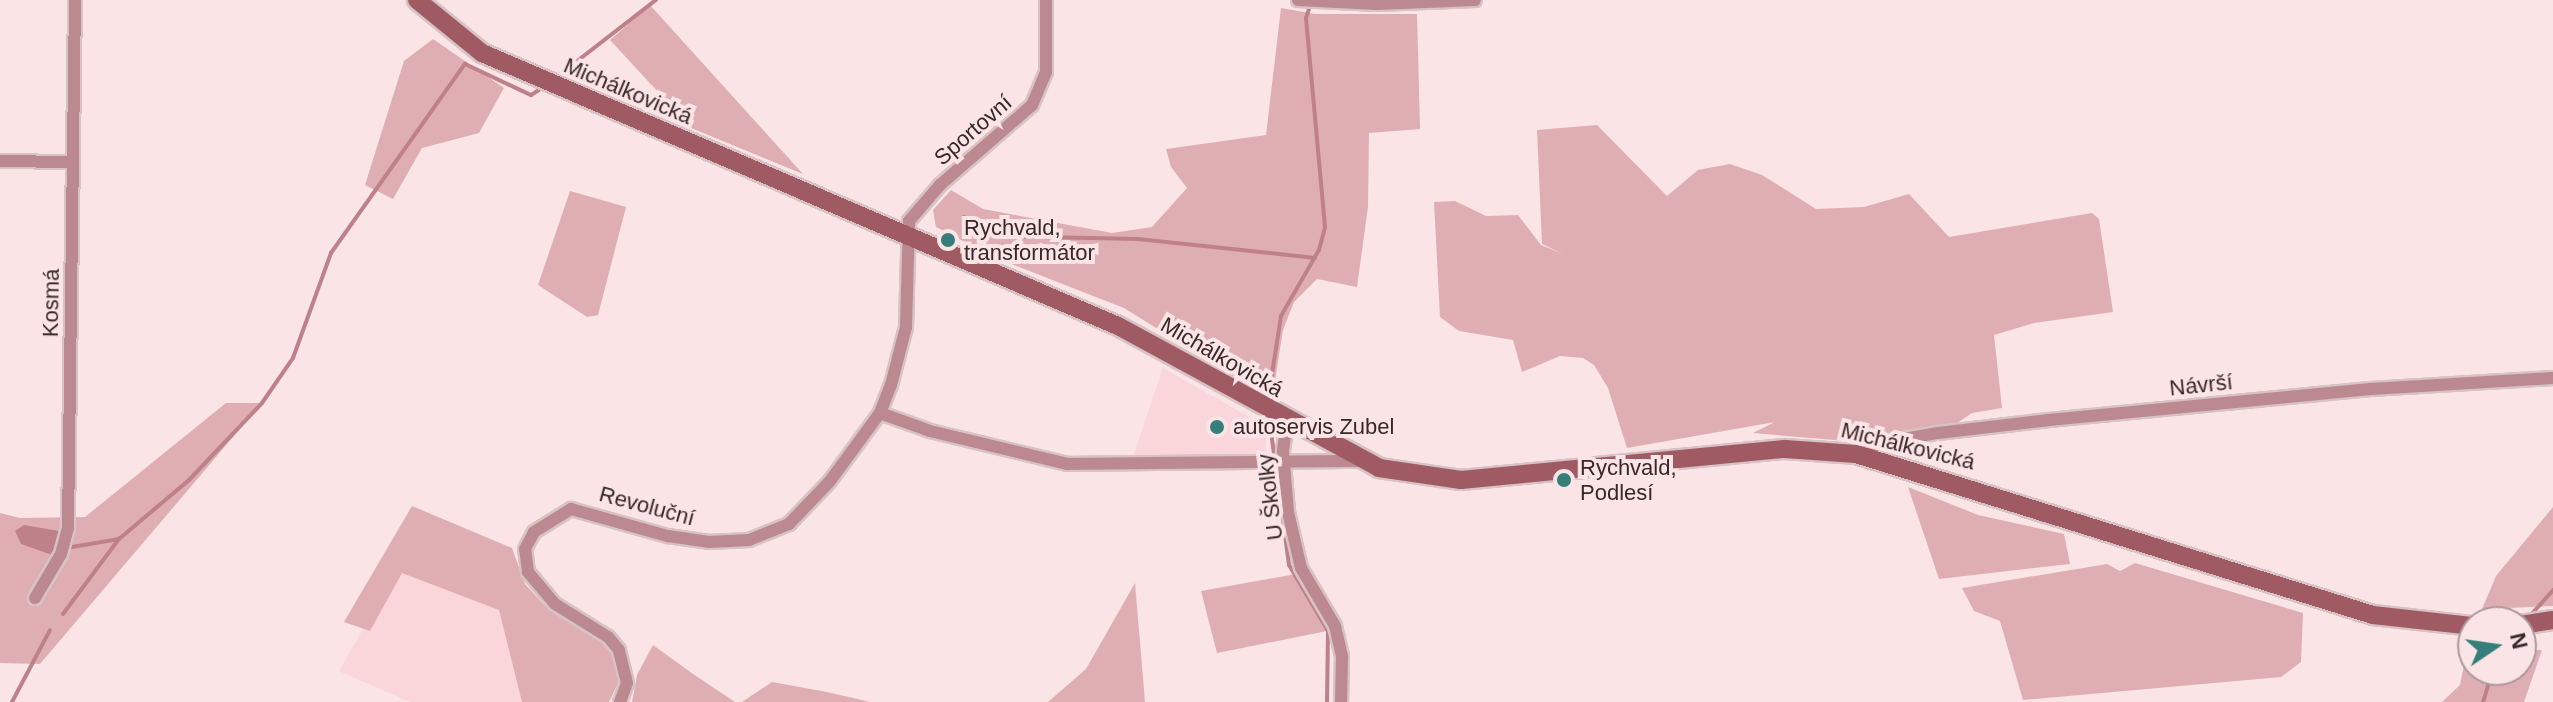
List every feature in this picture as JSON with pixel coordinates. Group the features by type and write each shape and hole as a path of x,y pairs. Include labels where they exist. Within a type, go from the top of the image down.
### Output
{"street":[{"name":"Kosmá","path":"35,598 61,554 68,528 75,0"},
{"name":"Michálkovická","path":"417,0 482,53 1118,326 1362,461 1419,478 1461,480 1785,449 1856,454 2373,615 2457,624"},
{"name":"Sportovní","path":"905,234 909,221 940,185 1032,105 1046,72 1046,0"},
{"path":"1298,0 1377,4 1475,0"},
{"path":"0,161 72,162"},
{"name":"Revoluční","path":"620,702 627,683 619,650 608,637 555,604 528,572 525,549 534,532 571,509 668,536 709,542 749,540 789,524 830,481 880,413 906,327 905,234"},
{"name":"Návrší","path":"1856,454 1881,443 2049,420 2371,389 2553,378"},
{"path":"880,413 930,431 1067,464 1286,465 1362,461"},
{"name":"U Školky","path":"1287,422 1288,512 1301,568 1339,641 1341,702"}],"shaded area":[{"path":"650,5 803,174 679,123 683,119 610,40"},
{"path":"1281,8 1315,14 1417,14 1420,129 1369,133 1368,207 1357,287 1317,279 1294,302 1283,330 1272,400 1124,308 996,258 936,227 933,210 951,190 983,209 1112,233 1152,227 1187,188 1171,167 1166,149 1266,135"},
{"path":"433,39 504,88 479,133 422,148 393,199 365,185 404,61"},
{"path":"1597,125 1667,196 1698,170 1730,164 1762,175 1816,209 1864,207 1909,194 1949,237 2092,213 2099,219 2113,312 2034,323 1994,335 2002,408 1972,413 1954,425 1858,442 1753,433 1775,422 1627,448 1608,388 1594,365 1583,358 1560,356 1522,372 1513,340 1459,331 1440,317 1434,202 1455,201 1486,216 1518,215 1541,245 1563,254 1542,244 1537,130"},
{"path":"570,191 626,207 598,315 587,317 538,285"},
{"path":"1163,368 1267,427 1265,460 1133,457"},
{"path":"226,403 262,403 40,664 0,663 0,513 20,518 85,517"},
{"path":"1908,487 1978,515 2064,534 2070,564 1939,579"},
{"path":"412,506 512,548 525,584 548,609 601,642 617,660 621,677 609,702 522,702 499,610 402,573 370,631 344,622"},
{"path":"2553,507 2553,606 2483,606 2496,576"},
{"path":"24,525 59,531 55,556 21,544 15,531"},
{"path":"403,559 507,567 533,702 410,702 339,671"},
{"path":"2135,563 2303,613 2301,662 2281,677 2023,700 2000,621 1974,611 1962,588 2107,564 2120,571"},
{"path":"1296,574 1332,630 1217,653 1201,591"},
{"path":"1135,583 1145,702 1048,702 1086,669"},
{"path":"653,645 735,702 632,702 637,675"},
{"path":"772,682 827,692 870,702 742,702"},
{"path":"2459,686 2530,686 2524,702 2442,702"}],"waterway":[{"path":"554,79 656,0"},
{"path":"1268,400 1281,316 1319,250 1325,227 1306,18 1311,3"},
{"path":"63,614 119,539 189,480 262,403 293,358 331,253 465,64 531,95 544,87"},
{"path":"964,217 998,236 1138,239 1315,258"},
{"path":"1269,417 1289,565 1328,631 1327,702"},
{"path":"66,548 119,539"},
{"path":"2537,608 2553,590"},
{"path":"12,702 50,630"},
{"path":"2483,702 2488,686"}],"place":[{"name":"Rychvald, transformátor","path":"948,240"},
{"name":"autoservis Zubel","path":"1217,427"},
{"name":"Rychvald, Podlesí","path":"1564,480"}]}
